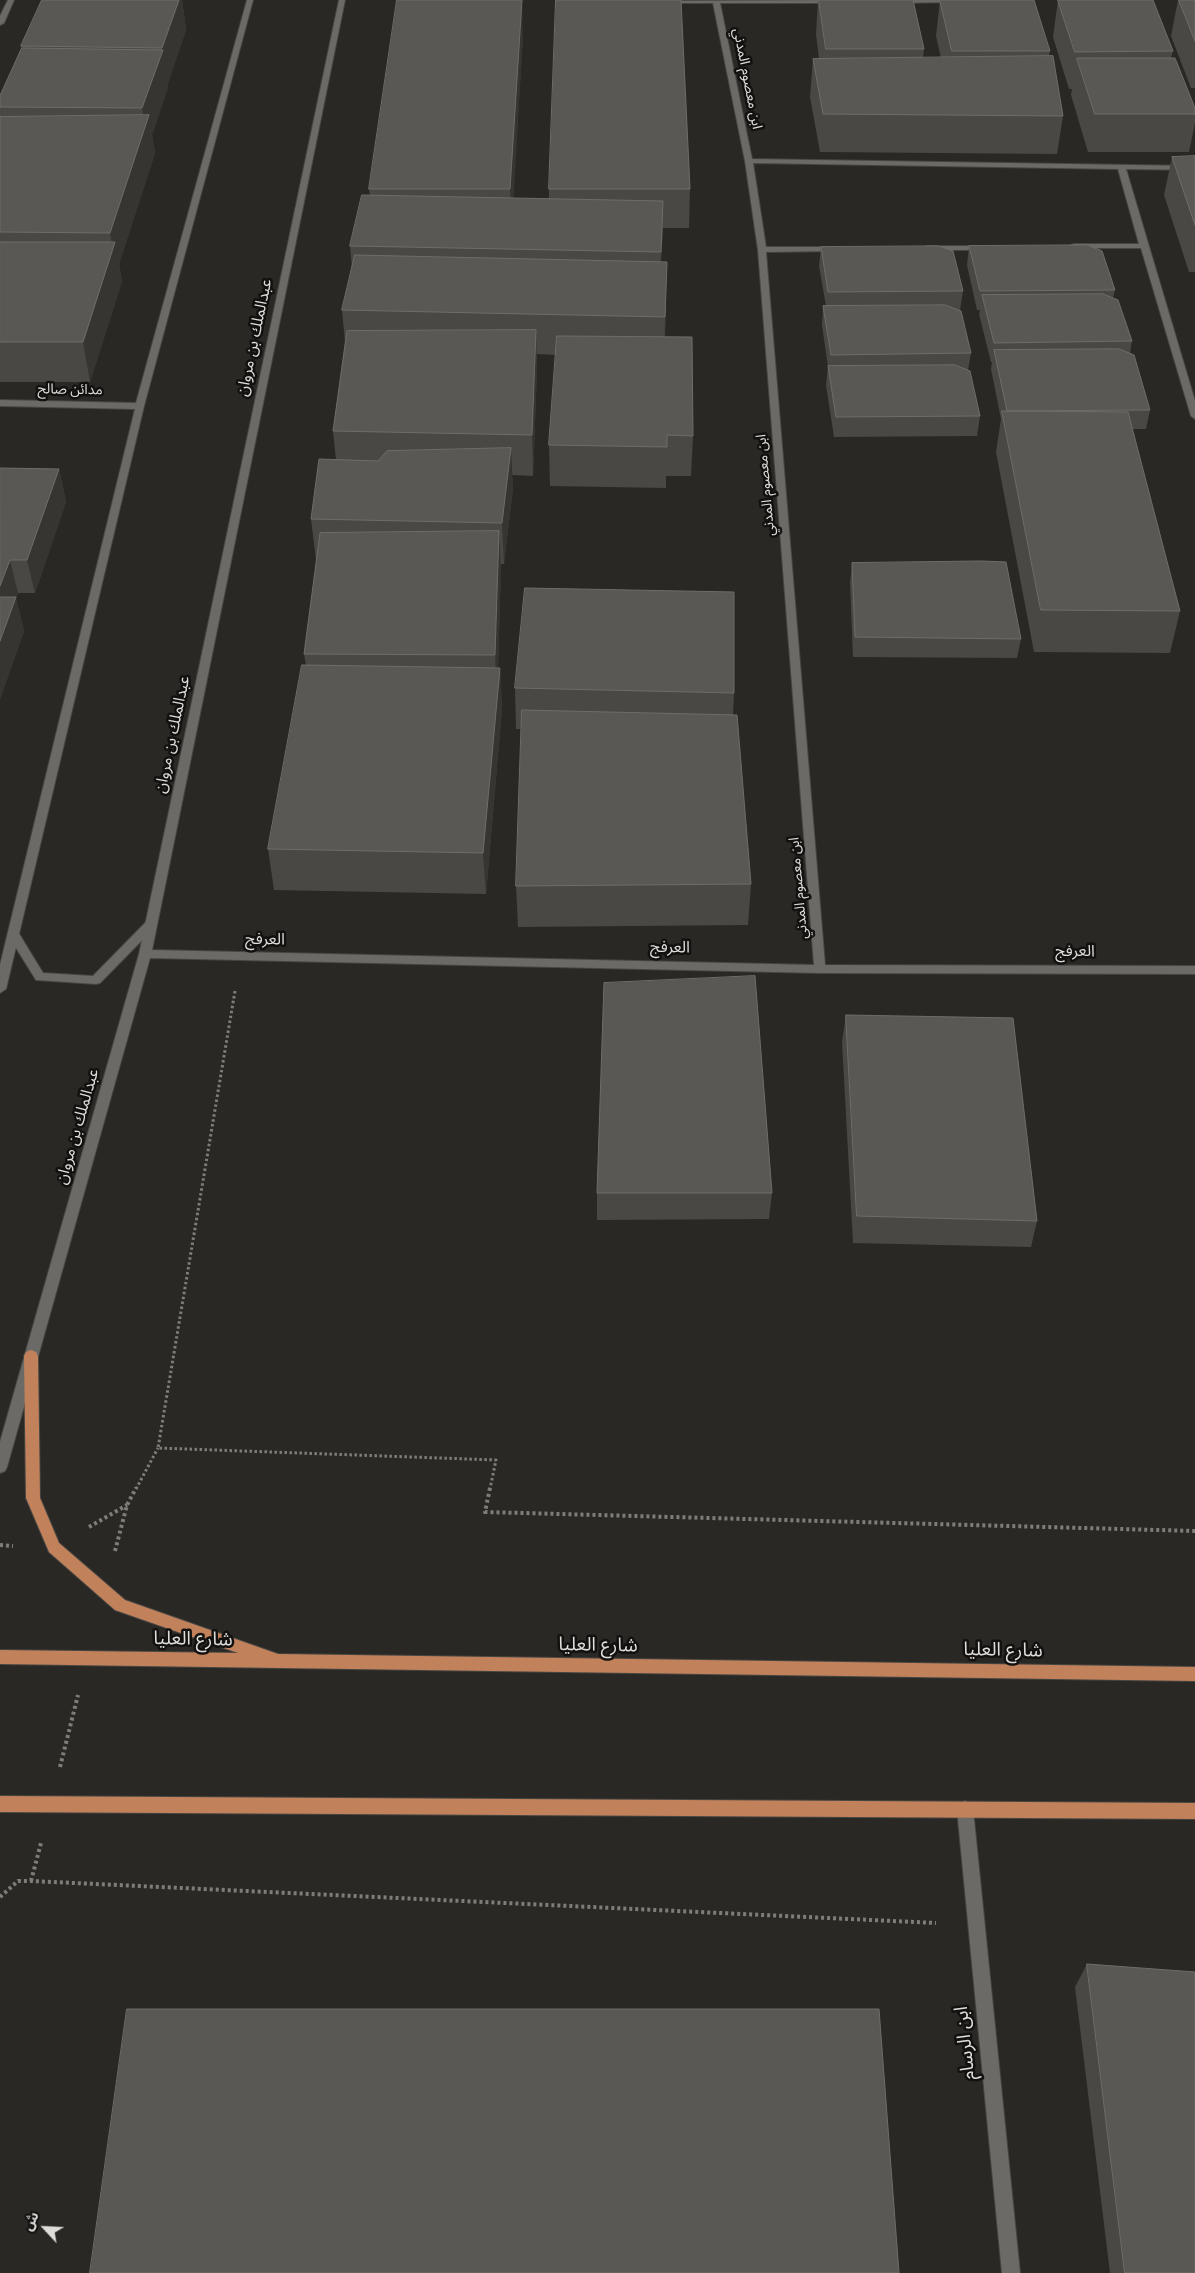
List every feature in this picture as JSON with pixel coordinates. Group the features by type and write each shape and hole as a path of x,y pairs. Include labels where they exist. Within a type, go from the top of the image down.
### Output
{"main road":[{"path":"31,1356 32,1498 54,1547 120,1605 283,1663"},
{"name":"شارع العليا","path":"0,1657 283,1663 1195,1674"},
{"path":"0,1804 1195,1811"}],"street":[{"path":"0,23 11,0"},
{"path":"0,988 140,406 250,0"},
{"name":"عبدالملك بن مروان","path":"0,1467 145,954 342,0"},
{"path":"886,1 966,0"},
{"path":"660,1 846,1"},
{"name":"ابن معصوم المدني","path":"716,1 749,161 762,250 820,969"},
{"path":"749,161 1195,168"},
{"path":"1121,166 1195,416"},
{"path":"1065,246 1144,246"},
{"path":"919,248 997,247"},
{"path":"762,250 850,249"},
{"name":"مدائن صالح","path":"0,403 140,406"},
{"path":"14,935 40,977 96,980 151,924"},
{"name":"العرفج","path":"145,954 820,969 1195,970"},
{"name":"ابن الرسام","path":"965,1810 1011,2273"}],"path":[{"path":"127,1505 158,1448 241,956"},
{"path":"158,1448 496,1460 485,1512 1195,1531"},
{"path":"0,1897 18,1881 31,1881 977,1925"}],"building":[{"path":"42,0 179,0 162,48 21,46"},
{"path":"397,0 522,0 510,189 369,189"},
{"path":"556,0 681,0 690,189 549,189"},
{"path":"819,0 913,0 924,49 826,49"},
{"path":"940,0 1034,0 1050,51 952,51"},
{"path":"1058,0 1153,0 1173,51 1075,52"},
{"path":"1179,0 1195,0 1195,41"},
{"path":"22,48 163,50 142,108 0,107 0,96"},
{"path":"1053,56 1063,116 823,114 813,59"},
{"path":"1077,58 1175,58 1195,108 1195,114 1095,114"},
{"path":"149,115 110,233 0,232 0,117"},
{"path":"1195,156 1195,225 1172,157"},
{"path":"362,195 663,201 661,252 350,246"},
{"path":"0,242 115,242 83,342 0,342"},
{"path":"1087,245 1102,251 1115,290 980,291 969,246"},
{"path":"939,246 953,251 963,291 828,292 821,247"},
{"path":"355,255 667,262 665,317 342,310"},
{"path":"1103,294 1118,300 1132,341 994,343 982,295"},
{"path":"945,305 961,311 971,353 831,355 823,306"},
{"path":"536,330 532,435 333,431 347,331"},
{"path":"557,336 692,337 693,436 667,435 667,447 549,445"},
{"path":"1119,349 1134,355 1150,410 1007,411 994,350"},
{"path":"955,365 970,371 980,416 836,417 828,366"},
{"path":"1002,411 1128,412 1180,611 1041,610"},
{"path":"511,448 502,523 311,519 319,459 378,461 387,451"},
{"path":"0,468 59,469 27,560 10,560 0,586"},
{"path":"499,531 495,655 304,654 320,533"},
{"path":"1006,562 1021,639 855,637 852,563"},
{"path":"525,588 734,592 734,693 515,688"},
{"path":"0,597 16,597 0,641"},
{"path":"302,665 500,668 483,853 268,849"},
{"path":"522,710 737,715 751,884 516,886"},
{"path":"755,976 772,1193 597,1193 604,983"},
{"path":"846,1015 1013,1018 1037,1221 857,1216"},
{"path":"1087,1964 1195,1972 1195,2273 1125,2273"},
{"path":"127,2009 879,2009 899,2273 90,2273"}]}
